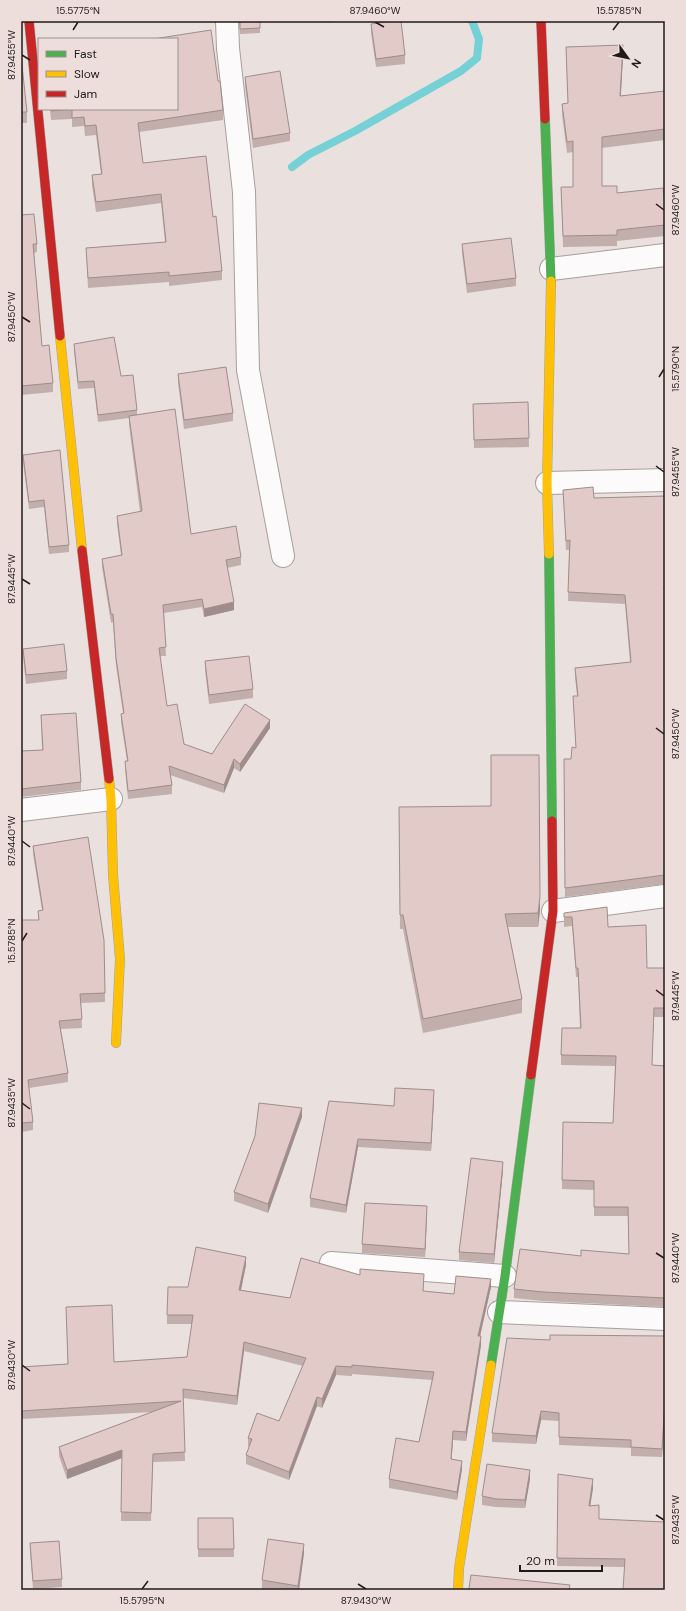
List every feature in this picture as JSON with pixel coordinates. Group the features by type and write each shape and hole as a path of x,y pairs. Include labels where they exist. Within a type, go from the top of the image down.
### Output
{"street":[{"path":"29,21 84,575 112,799 113,875 120,959 116,1043"},
{"path":"226,21 244,192 248,370 283,556"},
{"path":"458,1590 459,1568 505,1276 554,910 550,568 547,483 551,269 541,21"},
{"path":"551,269 665,255"},
{"path":"547,483 665,480"},
{"path":"21,810 112,799"},
{"path":"554,910 665,896"},
{"path":"331,1263 505,1276"},
{"path":"499,1312 665,1319"}],"building":[{"path":"240,21 260,21 260,28 240,29"},
{"path":"401,21 405,55 376,59 371,24"},
{"path":"211,30 218,81 220,81 223,110 138,123 143,163 206,156 213,217 216,216 222,271 169,276 169,272 88,278 86,248 166,242 161,194 96,202 92,175 102,174 96,125 85,126 84,117 72,118 72,110 178,110 178,38 159,38"},
{"path":"623,45 620,96 665,91 665,129 602,137 602,186 617,186 617,193 663,188 665,225 617,230 617,235 563,236 561,187 573,187 573,141 567,142 562,104 568,103 566,47"},
{"path":"21,56 27,112 21,112"},
{"path":"280,71 290,133 253,139 245,77"},
{"path":"34,214 37,244 33,244 42,346 49,345 53,383 21,386 21,215"},
{"path":"511,238 516,278 467,284 462,244"},
{"path":"114,337 121,376 133,375 137,410 98,415 94,381 78,382 74,344"},
{"path":"226,367 233,413 184,420 178,374"},
{"path":"528,402 529,438 474,440 473,404"},
{"path":"175,409 191,534 236,526 241,557 226,560 234,602 204,609 202,599 163,605 166,647 159,648 167,706 177,704 184,744 212,754 245,704 270,720 240,764 234,759 224,785 169,766 172,785 128,791 125,761 128,761 121,714 124,713 116,658 113,614 111,614 102,559 122,555 117,516 142,511 129,416"},
{"path":"60,450 69,545 49,547 44,500 29,502 23,455"},
{"path":"593,487 594,498 665,496 665,875 565,888 564,759 571,759 572,747 576,748 573,696 578,696 575,668 631,662 625,595 568,592 570,540 566,541 563,490"},
{"path":"64,644 67,671 26,675 23,649"},
{"path":"249,656 253,689 209,695 205,661"},
{"path":"76,713 81,782 21,789 21,751 43,750 41,715"},
{"path":"491,755 539,755 540,897 538,913 505,914 522,999 423,1019 403,915 400,915 399,807 491,806"},
{"path":"88,837 104,940 105,993 80,994 82,1019 59,1021 68,1073 28,1080 33,1122 21,1123 21,920 39,920 38,911 43,910 33,846"},
{"path":"607,907 608,927 646,925 647,968 665,968 665,1008 654,1008 652,1065 665,1066 665,1298 543,1292 514,1289 520,1249 581,1256 581,1250 629,1254 628,1207 594,1207 594,1181 562,1180 563,1122 613,1123 616,1056 561,1055 562,1028 581,1028 578,968 576,968 572,917 564,917 564,913"},
{"path":"395,1088 434,1090 431,1143 358,1139 346,1205 310,1198 329,1101 394,1106"},
{"path":"259,1103 302,1108 268,1204 234,1192 255,1136"},
{"path":"471,1158 503,1162 494,1254 459,1252"},
{"path":"365,1203 427,1206 425,1249 362,1244"},
{"path":"196,1247 246,1257 239,1290 290,1298 301,1258 360,1275 360,1269 424,1274 423,1291 454,1294 456,1276 491,1279 478,1336 481,1336 466,1432 453,1431 451,1459 462,1461 457,1492 389,1479 396,1438 419,1442 434,1372 352,1365 352,1367 336,1366 322,1399 317,1397 289,1472 246,1455 252,1439 248,1438 257,1413 279,1421 306,1358 244,1342 237,1396 183,1389 185,1452 153,1454 151,1513 121,1512 122,1450 67,1470 59,1447 181,1401 21,1411 21,1367 68,1364 66,1307 112,1305 114,1362 187,1357 193,1315 167,1315 168,1287 188,1287"},
{"path":"550,1335 665,1336 665,1401 662,1449 631,1447 631,1440 559,1437 559,1413 541,1411 536,1436 492,1433 507,1338 550,1340"},
{"path":"487,1464 530,1470 525,1500 496,1499 482,1496"},
{"path":"558,1474 593,1479 589,1506 599,1505 599,1519 665,1522 665,1590 623,1590 625,1559 557,1558"},
{"path":"198,1518 233,1518 234,1549 198,1549"},
{"path":"268,1539 304,1544 298,1586 262,1580"},
{"path":"59,1541 62,1579 33,1581 30,1543"},
{"path":"471,1575 570,1585 569,1590 467,1590 469,1588"}],"waterway":[{"path":"292,167 308,155 355,131 461,71 477,58 479,39 472,21"}],"traffic: fast":[{"path":"545,119 551,281"},
{"path":"549,554 552,821"},
{"path":"491,1365 505,1276 531,1075"}],"traffic: slow":[{"path":"549,554 547,483 551,281"},
{"path":"60,336 82,550"},
{"path":"109,779 113,875 120,959 116,1043"},
{"path":"458,1590 459,1568 491,1365"}],"traffic: jam":[{"path":"29,21 60,336"},
{"path":"541,21 545,119"},
{"path":"82,550 109,779"},
{"path":"531,1075 553,911 552,821"}]}
